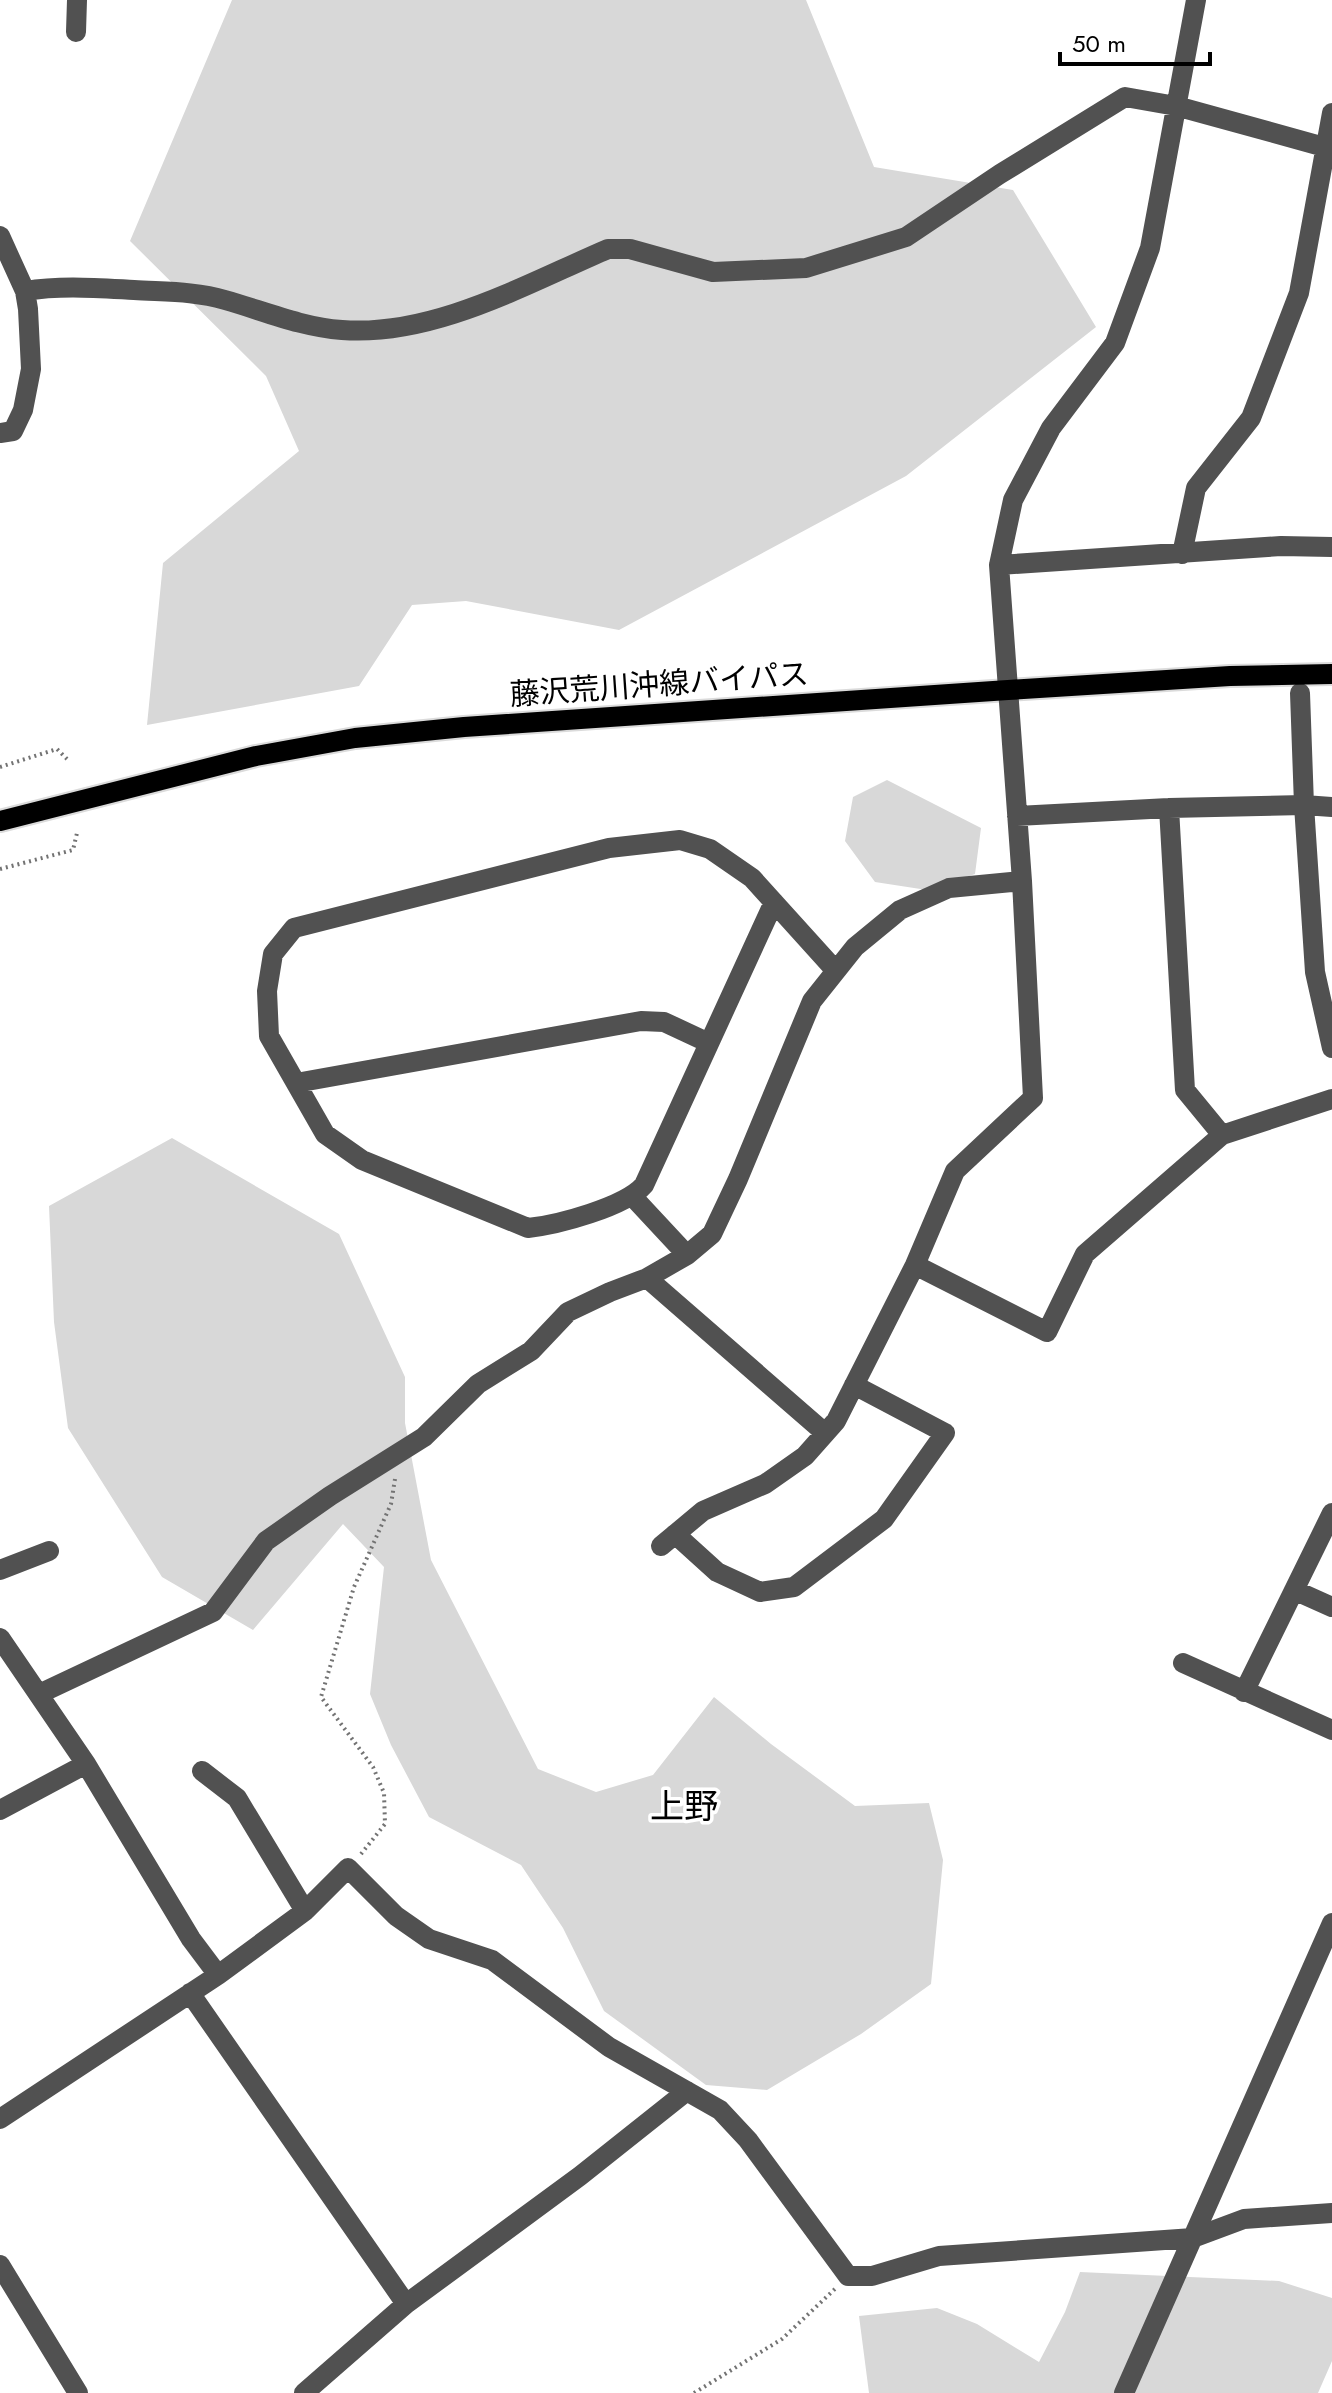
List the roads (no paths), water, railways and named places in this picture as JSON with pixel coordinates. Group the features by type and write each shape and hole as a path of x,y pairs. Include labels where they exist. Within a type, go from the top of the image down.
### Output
{"main road":[{"name":"藤沢荒川沖線バイパス","path":"0,821 256,756 355,738 480,726 1008,690 1230,676 1332,674"}],"street":[{"path":"76,32 77,0"},
{"path":"854,1385 945,1433 884,1519 794,1587 760,1592 717,1572 668,1540 703,1511 765,1484 805,1456 836,1421 854,1385 915,1265 955,1171 1033,1098 1022,881 999,565 1013,500 1051,428 1115,343 1150,248 1196,0"},
{"path":"25,291 53,286 188,293 224,300 300,324 359,330 402,328 443,319 608,249 630,249 713,272 806,268 906,237 1000,174 1125,97 1176,106 1329,148"},
{"path":"1182,554 1196,488 1251,418 1299,293 1329,148 1332,113"},
{"path":"0,236 25,291 31,369 23,410 13,431 0,433"},
{"path":"999,565 1281,546 1332,547"},
{"path":"1300,693 1304,805 1332,1048"},
{"path":"1017,816 1169,808 1332,807"},
{"path":"1169,808 1185,1090 1222,1135"},
{"path":"774,902 644,1185 633,1197 550,1226 528,1228 362,1160 325,1134 269,1036 267,991 273,954 294,928 609,848 680,840 710,849 752,878 774,902 836,971"},
{"path":"39,1694 213,1612 266,1541 330,1496 424,1437 478,1384 531,1351 568,1312 647,1278 687,1255 712,1234 812,1001 855,947 900,910 949,888 1022,881"},
{"path":"296,1083 641,1021 664,1022 709,1043"},
{"path":"915,1265 1047,1332 1085,1254 1222,1135 1332,1099"},
{"path":"633,1197 687,1255"},
{"path":"647,1278 825,1433"},
{"path":"1244,1692 1332,1513"},
{"path":"0,1570 49,1551"},
{"path":"1294,1590 1332,1607"},
{"path":"0,1638 86,1764 191,1939 218,1975"},
{"path":"1183,1663 1332,1730"},
{"path":"0,1810 86,1764"},
{"path":"202,1771 237,1798 305,1911"},
{"path":"0,2119 218,1975 305,1911 348,1868 396,1916 429,1939 492,1960 609,2047 720,2110 748,2140 848,2276 872,2276 939,2256 1193,2238 1244,2219 1332,2213"},
{"path":"1124,2393 1332,1923"},
{"path":"190,1993 406,2304"},
{"path":"304,2393 406,2304 580,2176 687,2091"},
{"path":"0,2265 78,2393"}],"district":[{"name":"上野","path":"684,1806"}]}
